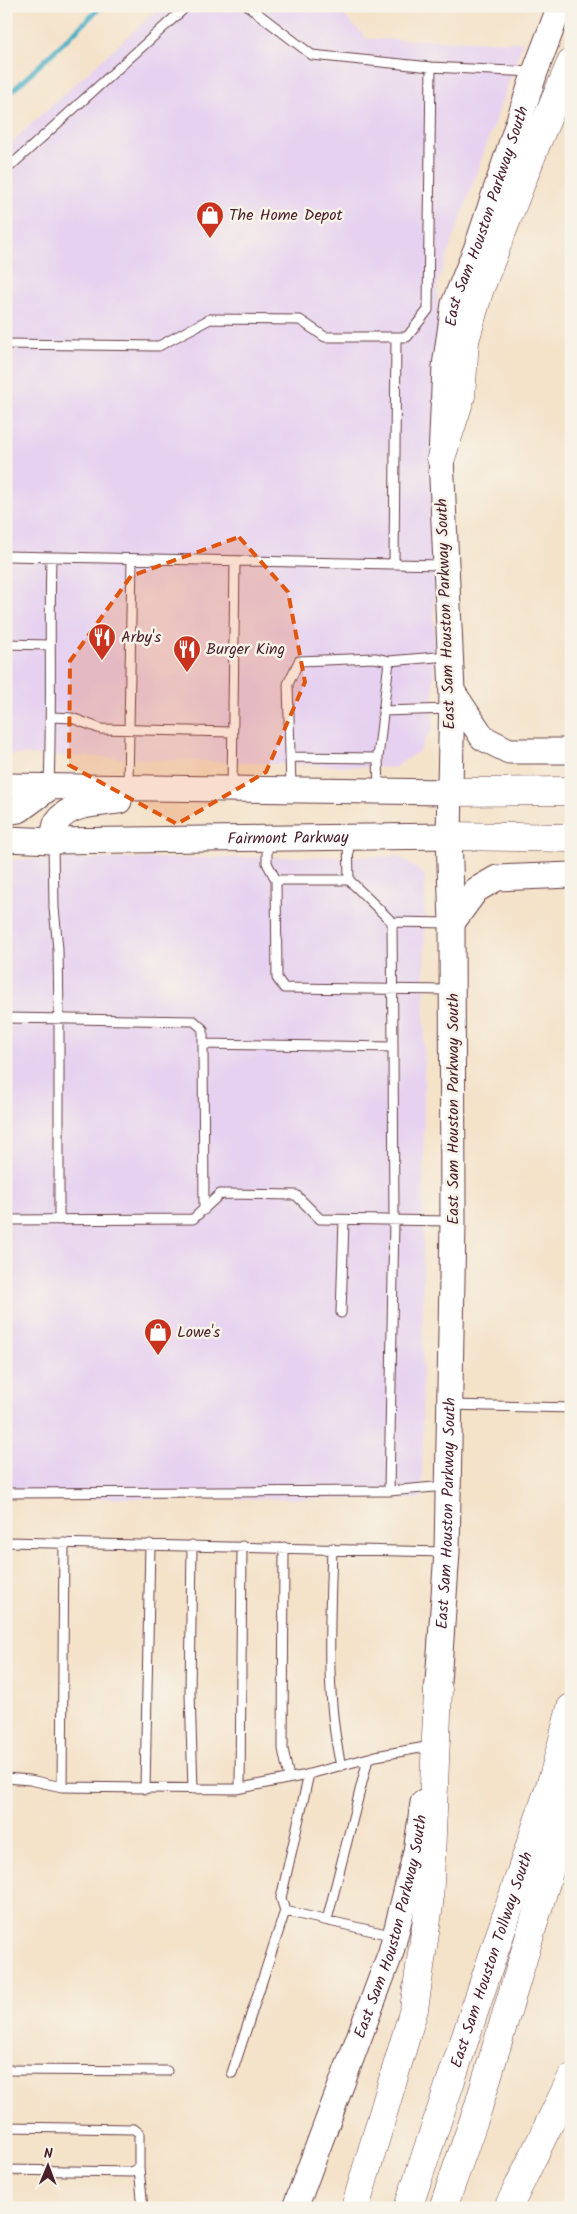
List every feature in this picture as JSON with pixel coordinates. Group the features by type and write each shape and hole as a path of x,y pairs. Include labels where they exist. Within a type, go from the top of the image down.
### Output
{"main road":[{"name":"East Sam Houston Parkway South","path":"295,2208 391,1952 416,1852 438,1690 447,1552 454,1222 452,923 448,836 451,656 441,458 445,366 454,304 477,247 535,72 560,6"},
{"path":"441,458 461,396 465,341 479,291 536,142 571,63"},
{"path":"451,700 483,738 509,750 571,751"},
{"path":"6,786 449,792 571,791"},
{"path":"6,812 18,810 49,788"},
{"path":"53,842 57,823 67,813 81,806 203,789"},
{"name":"Fairmont Parkway","path":"6,839 53,842 448,836 571,838"},
{"path":"452,923 476,890 497,878 571,875"},
{"path":"355,2208 414,2009 429,1905 438,1690"},
{"name":"East Sam Houston Tollway South","path":"408,2208 554,1774 571,1708"},
{"name":"East Sam Houston Tollway South","path":"443,2208 478,2108 571,1799"},
{"path":"508,2208 571,2080"}],"lane":[{"path":"6,170 187,6"},
{"path":"248,6 312,55 431,67 535,72"},
{"path":"6,344 159,346 210,319 300,320 325,337 407,337 428,310 431,67"},
{"path":"394,564 396,337"},
{"path":"6,556 445,565"},
{"path":"49,788 52,717 49,645 51,557"},
{"path":"128,789 132,559"},
{"path":"232,790 235,561"},
{"path":"6,644 49,645"},
{"path":"291,790 288,684 299,660 375,658 388,661 451,656"},
{"path":"379,791 378,758 388,661"},
{"path":"383,711 451,700"},
{"path":"52,717 72,718 101,729 232,732"},
{"path":"290,757 378,758"},
{"path":"348,838 349,880 392,922 452,923"},
{"path":"267,839 268,863 276,880 277,978 284,988 452,990"},
{"path":"53,842 54,908 58,949 59,1220"},
{"path":"276,880 349,880"},
{"path":"389,1491 394,1220 392,922"},
{"path":"6,1018 194,1021 203,1029 204,1210"},
{"path":"203,1044 393,1047"},
{"path":"6,1220 193,1219 220,1194 296,1194 320,1219 454,1222"},
{"path":"341,1313 344,1220"},
{"path":"450,1404 571,1408"},
{"path":"6,1493 389,1491 447,1486"},
{"path":"6,1542 447,1552"},
{"path":"62,1787 64,1543"},
{"path":"146,1789 150,1544"},
{"path":"192,1545 190,1693 193,1789"},
{"path":"240,1788 242,1546"},
{"path":"284,1547 283,1749 289,1778"},
{"path":"332,1548 330,1651 333,1730 341,1766"},
{"path":"6,1778 30,1780 62,1787 146,1789 240,1788 309,1774 368,1758 431,1746"},
{"path":"327,1920 368,1758"},
{"path":"232,2073 285,1911 281,1898 309,1774"},
{"path":"285,1911 395,1936"},
{"path":"6,2070 167,2071"},
{"path":"6,2127 134,2129 140,2133 139,2168 143,2208"},
{"path":"6,2170 132,2172 139,2168"}],"highlighted area":[{"path":"239,537 288,592 305,682 266,772 177,824 69,765 70,661 131,576"}],"shaded area":[{"path":"161,6 335,6 367,39 523,42 438,282 433,727 419,751 394,768 6,754 6,147"},
{"path":"398,856 425,875 422,1499 6,1498 6,860"}],"waterway":[{"path":"6,97 102,6"}],"place":[{"name":"The Home Depot","path":"210,239"},
{"name":"Arby's","path":"102,661"},
{"name":"Burger King","path":"187,673"},
{"name":"Lowe's","path":"158,1356"}]}
